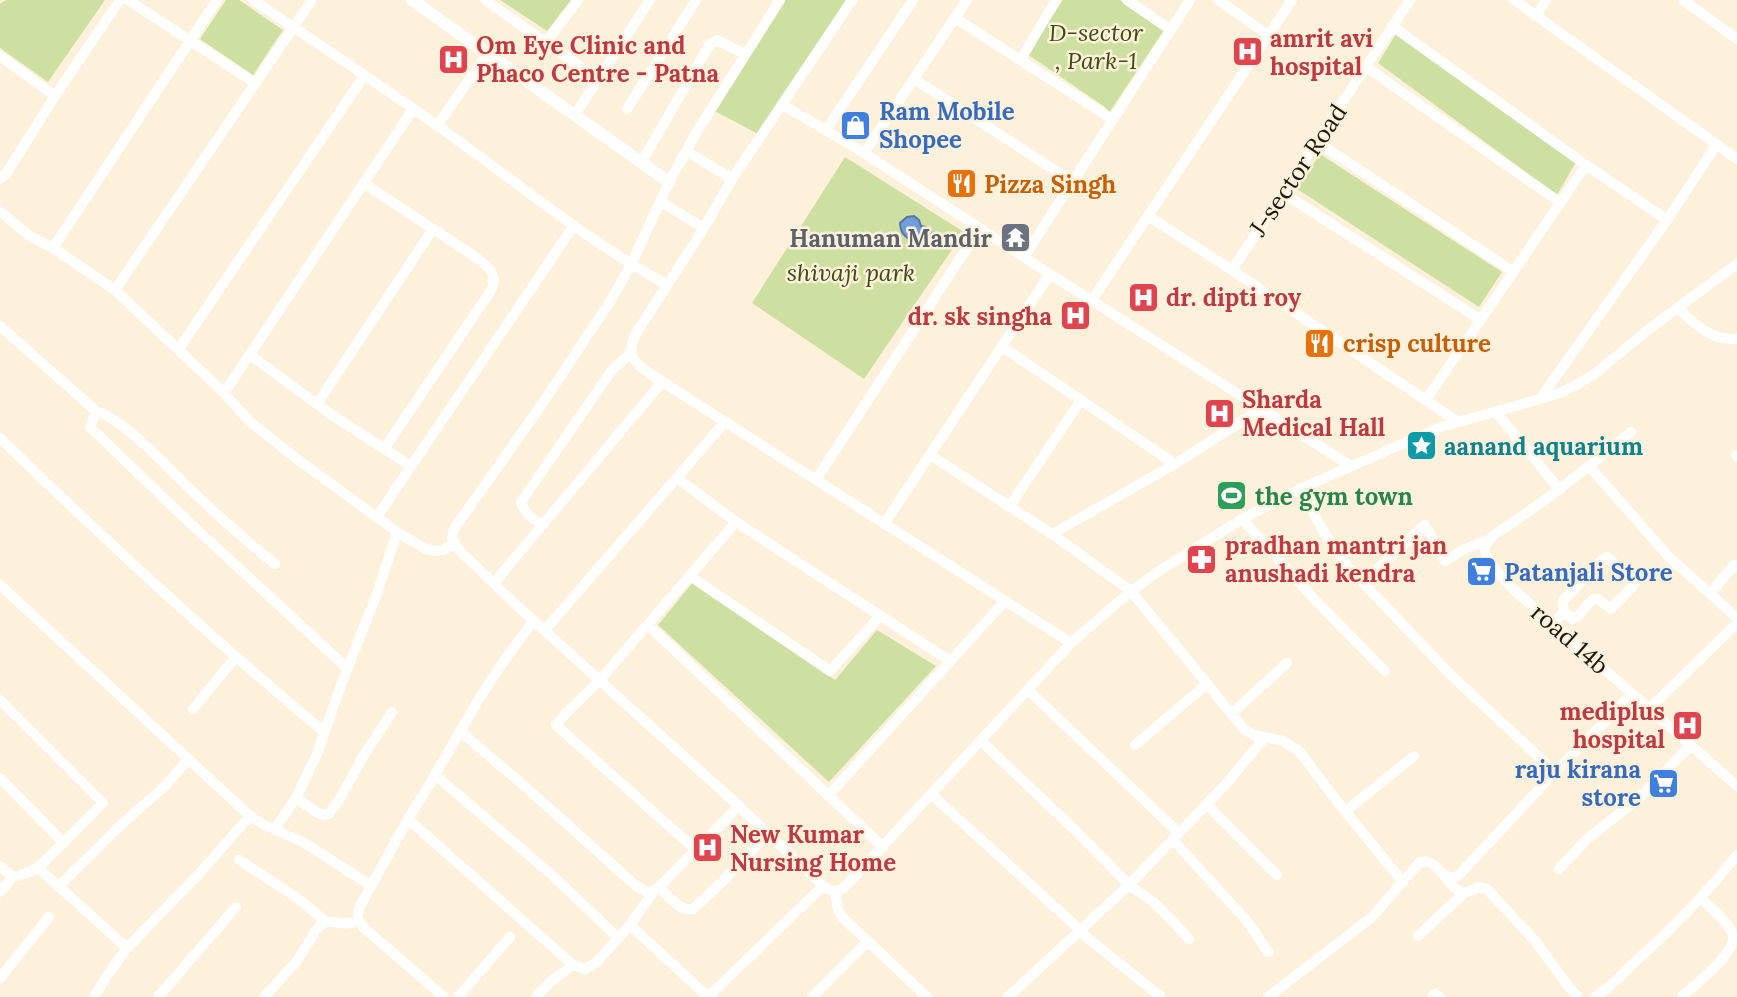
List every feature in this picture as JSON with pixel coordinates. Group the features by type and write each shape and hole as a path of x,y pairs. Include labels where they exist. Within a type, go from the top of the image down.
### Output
{"street":[{"path":"0,179 6,174 120,0"},
{"path":"128,0 255,83"},
{"path":"53,248 217,0"},
{"path":"253,0 437,125 631,265 667,285"},
{"path":"115,290 312,0"},
{"path":"412,0 669,182"},
{"path":"485,0 598,79"},
{"path":"546,43 579,0"},
{"path":"574,116 650,0"},
{"path":"627,109 696,0"},
{"path":"780,0 686,151 631,265 611,300 454,529 452,538 454,544 494,583 599,681 739,806 823,886 835,891 844,888 1071,643 1131,591 1242,519 1304,487 1434,430 1562,392 1596,373 1649,328 1737,264"},
{"path":"852,0 732,179 635,335 631,353 639,367 1071,643"},
{"path":"826,130 912,0"},
{"path":"864,153 967,0"},
{"path":"1021,59 1056,0"},
{"path":"1127,0 1171,30"},
{"path":"1024,257 1190,0"},
{"path":"1218,0 1268,34"},
{"path":"1092,300 1292,0"},
{"name":"J-sector Road","path":"1232,270 1410,0"},
{"path":"1514,0 1737,159"},
{"path":"1536,16 1546,0"},
{"path":"1683,0 1696,4 1737,39"},
{"path":"955,18 1112,119"},
{"path":"1392,26 1667,220"},
{"path":"642,163 710,44 717,40 745,54"},
{"path":"437,125 487,54"},
{"path":"0,56 55,96"},
{"path":"1366,67 1561,203"},
{"path":"178,350 364,76"},
{"path":"914,79 1073,182"},
{"path":"783,105 864,153 1351,466"},
{"path":"224,393 413,109"},
{"path":"1317,142 1514,272"},
{"path":"1540,399 1667,220 1717,144"},
{"path":"686,151 732,179"},
{"path":"1426,400 1586,165"},
{"path":"363,183 488,267 493,273 494,285 384,449"},
{"path":"1283,193 1481,320"},
{"path":"661,202 704,228"},
{"path":"0,211 27,235 53,248 115,290 224,393 249,421 377,517 426,549 443,550 454,544"},
{"path":"1148,216 1458,422"},
{"path":"377,517 574,225"},
{"path":"816,480 980,228"},
{"path":"317,404 433,229"},
{"path":"884,524 1050,274"},
{"path":"1678,308 1691,321 1714,336 1737,339"},
{"path":"0,326 96,411 122,426 275,564"},
{"path":"1001,346 1175,464"},
{"path":"543,525 524,511 521,502 612,370 631,353"},
{"path":"250,355 317,404 411,466"},
{"path":"494,583 662,382"},
{"path":"1009,507 1081,400"},
{"path":"1052,534 1175,464 1261,409"},
{"path":"96,411 90,427 347,668"},
{"path":"1495,411 1560,490"},
{"path":"545,630 725,422"},
{"path":"1363,583 1425,525 1445,561 1491,538 1560,490 1631,432"},
{"path":"0,438 235,658 324,732"},
{"path":"930,455 1052,534 1131,591 1244,729 1254,735 1283,741 1299,751 1403,882"},
{"path":"1589,466 1669,557 1737,621 1649,709"},
{"path":"677,478 736,522 950,662"},
{"path":"1304,487 1325,534 1363,583 1452,676 1555,772"},
{"path":"1242,519 1316,601 1385,671"},
{"path":"696,850 556,726 599,681 736,522"},
{"path":"274,830 306,780 377,594 397,531"},
{"name":"road 14b","path":"1491,538 1485,549 1486,554 1513,589 1737,786"},
{"path":"1553,624 1564,612 1563,601 1607,557 1635,582 1611,609 1598,598 1593,599 1573,619 1564,612"},
{"path":"1710,594 1734,565 1737,568"},
{"path":"690,576 830,671 880,616"},
{"path":"0,585 250,816 303,842 370,885"},
{"path":"828,796 1005,601"},
{"path":"444,997 363,927 357,915 370,885 460,731 500,665 534,620"},
{"path":"648,625 883,846"},
{"path":"193,709 235,658"},
{"path":"1231,714 1287,663"},
{"path":"1135,745 1207,684"},
{"path":"1028,690 1176,836 1247,921 1268,952"},
{"path":"1445,876 1453,879 1464,872 1555,772 1632,694"},
{"path":"0,701 103,803 37,867 13,877 0,892"},
{"path":"296,798 320,814 332,811 392,712"},
{"path":"460,731 636,886 649,892 657,889"},
{"path":"1008,997 1129,885 1226,783 1264,738"},
{"path":"981,741 1129,885 1158,906 1189,939"},
{"path":"1559,869 1587,839 1639,798 1690,746"},
{"path":"1346,811 1414,756"},
{"path":"58,887 122,823 160,791 188,759"},
{"path":"435,775 552,875 618,938"},
{"path":"0,778 64,842"},
{"path":"931,794 1079,931 1161,997"},
{"path":"1206,804 1277,875"},
{"path":"408,819 573,965 585,969 591,967 657,889 739,806"},
{"path":"94,997 127,948 198,875 250,816"},
{"path":"657,889 684,910 693,909 768,833"},
{"path":"1595,997 1611,985 1701,898 1737,855"},
{"path":"239,860 302,903 324,922"},
{"path":"1268,997 1372,917 1419,863 1425,861 1433,864 1453,887 1463,894"},
{"path":"0,866 13,877"},
{"path":"37,867 127,948"},
{"path":"629,925 708,997 823,886"},
{"path":"1418,936 1463,894 1478,887 1487,889 1535,942 1578,997"},
{"path":"835,891 838,910 843,918 927,997"},
{"path":"1682,996 1723,960 1733,945 1734,939 1729,928 1701,898"},
{"path":"158,997 236,907"},
{"path":"0,978 49,917"},
{"path":"264,997 297,961 324,922 349,925 359,921"},
{"path":"458,997 510,937"},
{"path":"812,997 868,941"},
{"path":"536,997 550,982 573,965"},
{"path":"907,997 916,987"},
{"path":"1432,997 1435,994 1440,997"}],"green space":[{"path":"6,0 105,0 48,82 0,48 0,4"},
{"path":"226,0 239,0 283,30 253,75 200,39"},
{"path":"500,0 571,0 547,31"},
{"path":"779,0 846,0 760,135 707,107"},
{"name":"D-sector , Park-1","path":"1063,0 1120,0 1164,30 1109,113 1105,107 1027,54"},
{"path":"1396,34 1576,162 1557,195 1378,63"},
{"path":"1320,154 1502,272 1479,307 1297,189"},
{"name":"shivaji park","path":"845,157 964,232 864,379 752,303"},
{"path":"693,582 835,680 877,630 936,666 829,782 658,625"}],"water":[{"path":"914,216 921,226 928,228 933,235 927,246 916,246 902,232 900,223 907,217"}],"place":[{"name":"amrit avi hospital","path":"1247,52"},
{"name":"Om Eye Clinic and Phaco Centre - Patna","path":"453,59"},
{"name":"Ram Mobile Shopee","path":"856,125"},
{"name":"Pizza Singh","path":"961,184"},
{"name":"Hanuman Mandir","path":"1015,238"},
{"name":"dr. dipti roy","path":"1143,297"},
{"name":"dr. sk singha","path":"1075,316"},
{"name":"crisp culture","path":"1320,343"},
{"name":"Sharda Medical Hall","path":"1219,413"},
{"name":"aanand aquarium","path":"1421,446"},
{"name":"the gym town","path":"1232,496"},
{"name":"pradhan mantri jan anushadi kendra","path":"1202,559"},
{"name":"Patanjali Store","path":"1481,572"},
{"name":"mediplus hospital","path":"1688,725"},
{"name":"raju kirana store","path":"1664,783"},
{"name":"New Kumar Nursing Home","path":"707,848"}]}
